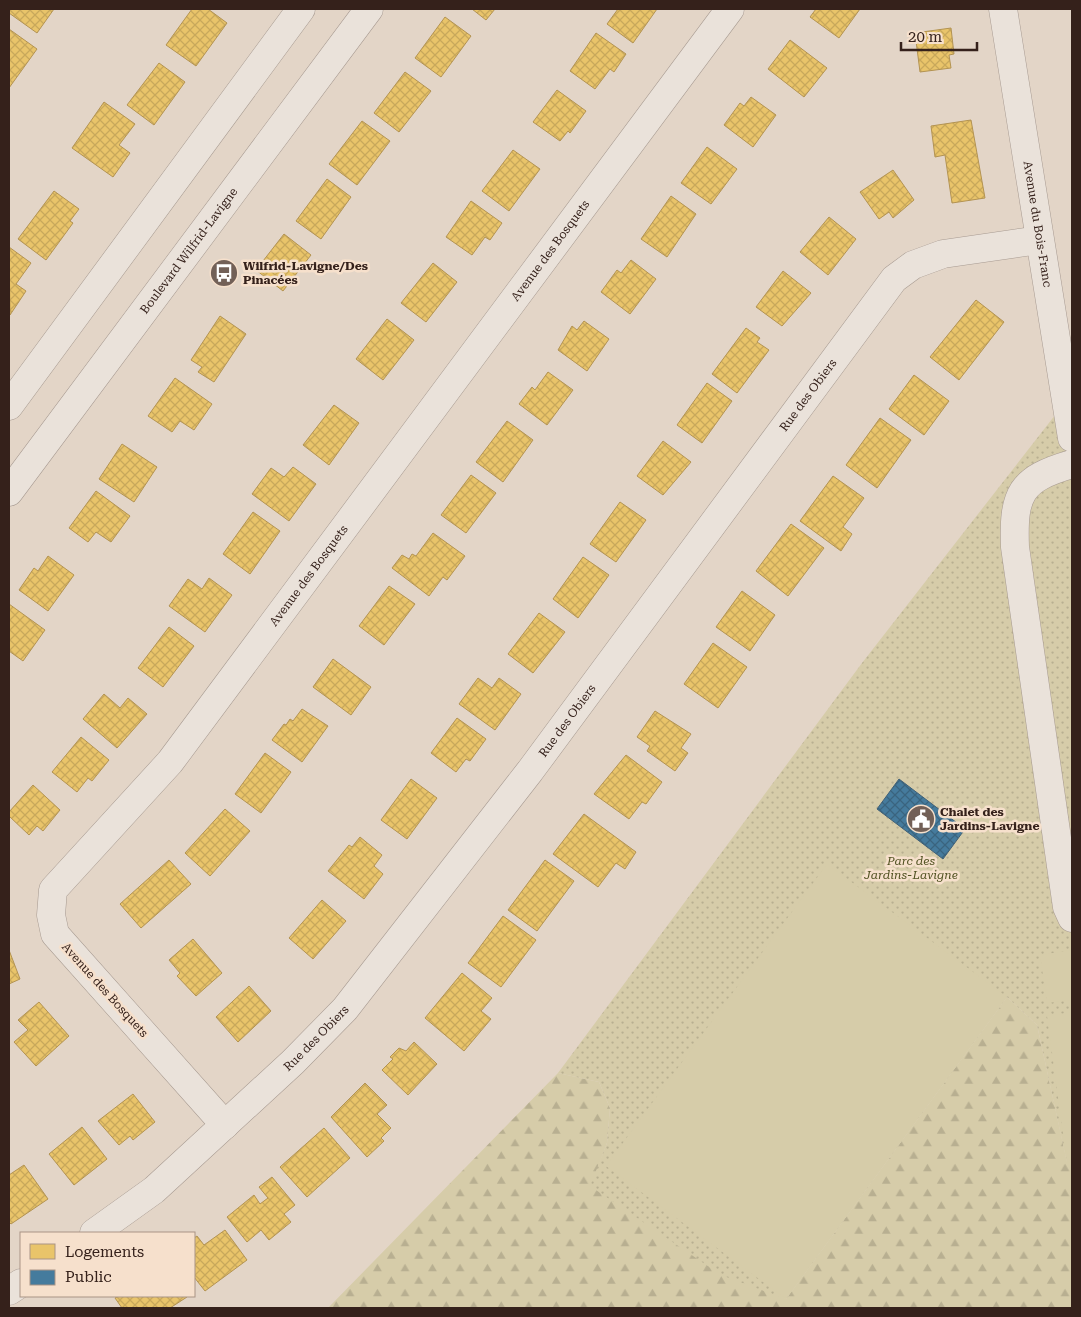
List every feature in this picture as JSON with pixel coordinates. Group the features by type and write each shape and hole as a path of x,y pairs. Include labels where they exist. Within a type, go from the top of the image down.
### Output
{"street":[{"path":"9,406 302,9"},
{"name":"Boulevard Wilfrid-Lavigne","path":"9,492 369,9"},
{"name":"Avenue des Bosquets","path":"225,1125 55,934 51,915 53,890 170,762 730,9"},
{"name":"Avenue du Bois-Franc","path":"1003,9 1072,438"},
{"name":"Rue des Obiers","path":"95,1232 154,1190 293,1062 345,1009 530,771 894,280 913,265 943,254 1039,240"},
{"path":"1072,464 1036,476 1024,489 1014,520 1015,547 1058,848 1067,906 1072,918"},
{"path":"9,1291 20,1284"}],"green space":[{"name":"Parc des Jardins-Lavigne","path":"1066,401 1072,438 1072,1162 1067,1163 1037,1025 1007,997 786,1299 721,1275 590,1186 607,1143 610,1108 599,1082 558,1073 862,663"},
{"path":"827,864 1007,997 786,1299 606,1166"},
{"path":"1072,950 1072,1000 1047,1003 1040,955"},
{"path":"1007,997 1037,1025 1067,1162 1072,1162 1072,1308 328,1308 558,1073 599,1082 610,1108 607,1143 591,1186 786,1299"},
{"path":"1072,1012 1072,1162 1067,1163 1047,1016"}],"building: Logements":[{"path":"10,9 54,9 37,33 9,13"},
{"path":"192,9 208,9 227,23 196,66 166,45"},
{"path":"472,9 495,9 486,20"},
{"path":"618,9 657,9 633,43 607,24"},
{"path":"816,9 860,9 839,38 810,17"},
{"path":"445,17 471,36 441,77 415,58"},
{"path":"951,28 954,54 949,55 951,68 920,72 915,33"},
{"path":"9,29 37,49 9,88"},
{"path":"596,33 626,54 614,72 610,69 595,89 570,71"},
{"path":"790,40 827,68 804,97 768,69"},
{"path":"159,63 185,82 154,125 127,105"},
{"path":"405,72 431,91 399,132 374,113"},
{"path":"557,90 586,111 570,133 568,131 560,141 533,122"},
{"path":"751,97 776,115 753,147 724,125 740,103 744,106"},
{"path":"104,102 135,124 119,145 130,153 113,177 72,148"},
{"path":"971,120 985,198 952,203 945,155 935,157 931,126"},
{"path":"362,121 390,141 357,185 329,164"},
{"path":"707,147 737,169 711,204 681,183"},
{"path":"513,150 540,169 509,211 482,191"},
{"path":"893,170 914,200 893,218 889,212 879,219 860,192"},
{"path":"327,179 351,197 321,239 296,221"},
{"path":"54,191 79,209 70,221 73,223 46,260 18,239"},
{"path":"671,196 696,214 667,257 641,239"},
{"path":"471,201 502,223 490,240 485,237 472,255 446,237"},
{"path":"829,217 856,239 828,275 800,252"},
{"path":"284,234 311,255 283,291 256,270"},
{"path":"9,247 31,263 16,284 26,291 10,315"},
{"path":"631,260 656,279 630,314 601,292 617,270 621,273"},
{"path":"433,263 457,282 426,322 401,303"},
{"path":"783,271 811,293 782,326 756,307"},
{"path":"976,300 1004,322 959,380 930,357"},
{"path":"220,316 246,334 214,382 198,372 202,367 191,360"},
{"path":"387,319 414,340 383,380 356,359"},
{"path":"584,321 609,339 587,371 558,350 572,326 577,330"},
{"path":"746,328 760,338 757,342 769,350 737,393 712,374"},
{"path":"548,372 573,390 547,425 519,404 532,387 535,390"},
{"path":"914,375 949,401 924,435 889,409"},
{"path":"175,378 212,404 194,430 180,421 172,432 148,416"},
{"path":"707,383 732,401 702,443 677,425"},
{"path":"334,405 359,423 329,465 303,445"},
{"path":"880,418 911,440 877,488 846,465"},
{"path":"507,421 533,440 503,482 476,462"},
{"path":"663,441 691,462 663,495 637,476"},
{"path":"122,444 157,467 134,502 99,479"},
{"path":"293,467 316,484 289,521 252,494 271,468 284,477"},
{"path":"471,475 496,493 466,533 441,515"},
{"path":"833,476 864,498 843,527 852,534 841,551 800,521"},
{"path":"96,491 130,516 111,542 96,532 88,542 69,528"},
{"path":"620,502 646,520 616,562 590,544"},
{"path":"253,512 280,531 250,574 223,554"},
{"path":"791,524 824,548 788,596 756,571"},
{"path":"433,533 465,556 447,580 443,577 429,596 392,568 402,555 409,559 412,554 416,556"},
{"path":"48,556 74,575 48,611 19,590 34,568 38,571"},
{"path":"583,557 609,575 578,618 553,599"},
{"path":"209,578 232,595 205,632 169,606 188,579 202,589"},
{"path":"389,586 415,604 384,645 359,626"},
{"path":"742,591 775,615 750,651 716,627"},
{"path":"9,604 45,630 23,661 9,651"},
{"path":"539,613 565,632 533,673 508,654"},
{"path":"169,627 194,646 163,687 138,668"},
{"path":"713,643 747,667 718,708 684,684"},
{"path":"333,659 371,687 351,715 313,687"},
{"path":"478,678 492,688 499,678 521,694 495,730 459,704"},
{"path":"104,694 120,708 128,698 147,714 117,748 83,719"},
{"path":"302,709 328,726 302,762 272,740 284,724 286,725 290,719 293,721"},
{"path":"655,711 691,734 681,748 688,753 675,771 647,751 650,746 637,737"},
{"path":"457,718 486,739 470,761 466,759 456,772 431,753"},
{"path":"81,737 109,760 92,781 88,778 77,792 52,772"},
{"path":"265,753 291,772 261,813 235,794"},
{"path":"626,755 662,782 646,804 642,802 629,819 594,794"},
{"path":"411,779 437,798 407,839 381,820"},
{"path":"33,785 60,810 43,831 37,826 29,835 9,816 9,812"},
{"path":"225,809 250,831 210,876 185,853"},
{"path":"584,814 636,852 625,869 616,863 598,887 553,854"},
{"path":"360,837 382,855 374,866 383,874 364,899 328,871 349,845 352,847"},
{"path":"169,860 191,884 141,928 120,904"},
{"path":"545,860 574,881 537,931 508,910"},
{"path":"322,900 346,921 313,959 289,938"},
{"path":"503,916 536,940 501,987 468,963"},
{"path":"193,939 222,973 196,996 177,976 180,973 169,960"},
{"path":"9,950 20,979 9,984"},
{"path":"462,973 492,998 481,1011 491,1019 464,1051 425,1018"},
{"path":"249,986 271,1011 238,1042 216,1017"},
{"path":"39,1002 69,1036 36,1066 14,1042 28,1030 18,1020"},
{"path":"414,1042 437,1064 408,1095 382,1070 393,1059 390,1057 399,1048 406,1051"},
{"path":"365,1083 387,1105 377,1114 391,1128 381,1138 384,1141 367,1157 331,1117"},
{"path":"133,1094 155,1122 133,1140 130,1136 119,1145 98,1121"},
{"path":"82,1127 107,1159 74,1185 49,1154"},
{"path":"324,1128 350,1158 307,1197 280,1167"},
{"path":"24,1165 48,1199 11,1224 9,1222 9,1175"},
{"path":"272,1177 295,1205 284,1214 291,1222 269,1240 261,1230 247,1242 227,1217 254,1195 260,1204 268,1198 259,1187"},
{"path":"225,1230 247,1260 205,1291 195,1278 195,1237 197,1236 204,1245"},
{"path":"187,1297 170,1308 122,1308 115,1298"}],"building: Public":[{"name":"Chalet des Jardins-Lavigne","path":"899,779 965,829 943,859 877,809"}],"place":[{"name":"Wilfrid-Lavigne/Des Pinacées","path":"224,273"},
{"name":"Chalet des Jardins-Lavigne","path":"921,819"}]}
